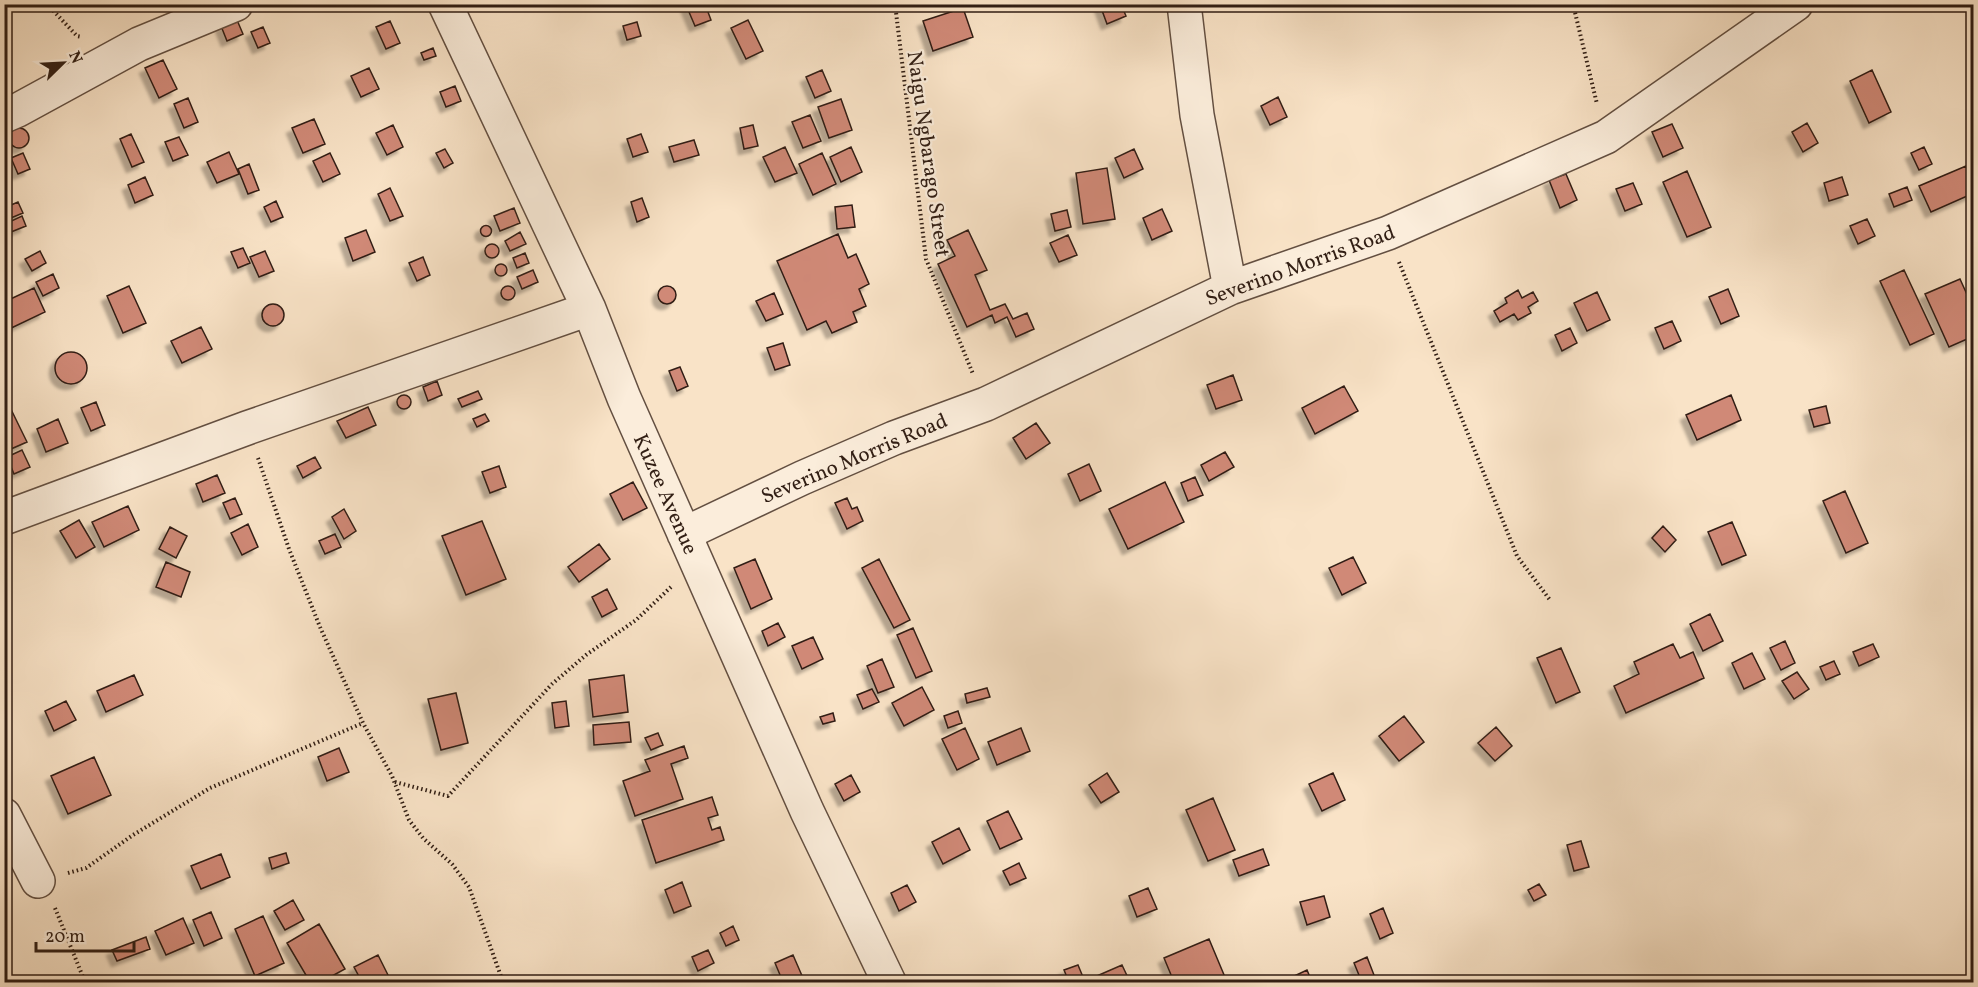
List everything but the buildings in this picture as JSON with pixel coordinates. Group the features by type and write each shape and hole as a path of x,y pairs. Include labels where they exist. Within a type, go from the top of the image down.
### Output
{"street":[{"path":"4,116 139,44 236,4"},
{"name":"Kuzee Avenue","path":"445,4 589,309 624,398 807,811 888,982"},
{"path":"1184,4 1197,115 1230,288"},
{"name":"Severino Morris Road","path":"691,548 802,478 873,447 986,404 1230,288 1388,233 1605,137 1796,4"},
{"path":"4,518 247,428 589,309"},
{"path":"4,815 40,880"}],"path":[{"name":"Naigu Ngbarago Street","path":"895,4 926,260 986,404"},
{"path":"1573,4 1605,137"},
{"path":"1388,233 1517,556 1550,600"},
{"path":"247,428 320,627 363,723 394,781 409,820 423,838 452,864 469,887 503,982"},
{"path":"394,781 448,796 552,684 586,655 636,620 691,548"},
{"path":"85,982 40,880 86,868 133,835 210,788 363,723"}]}
